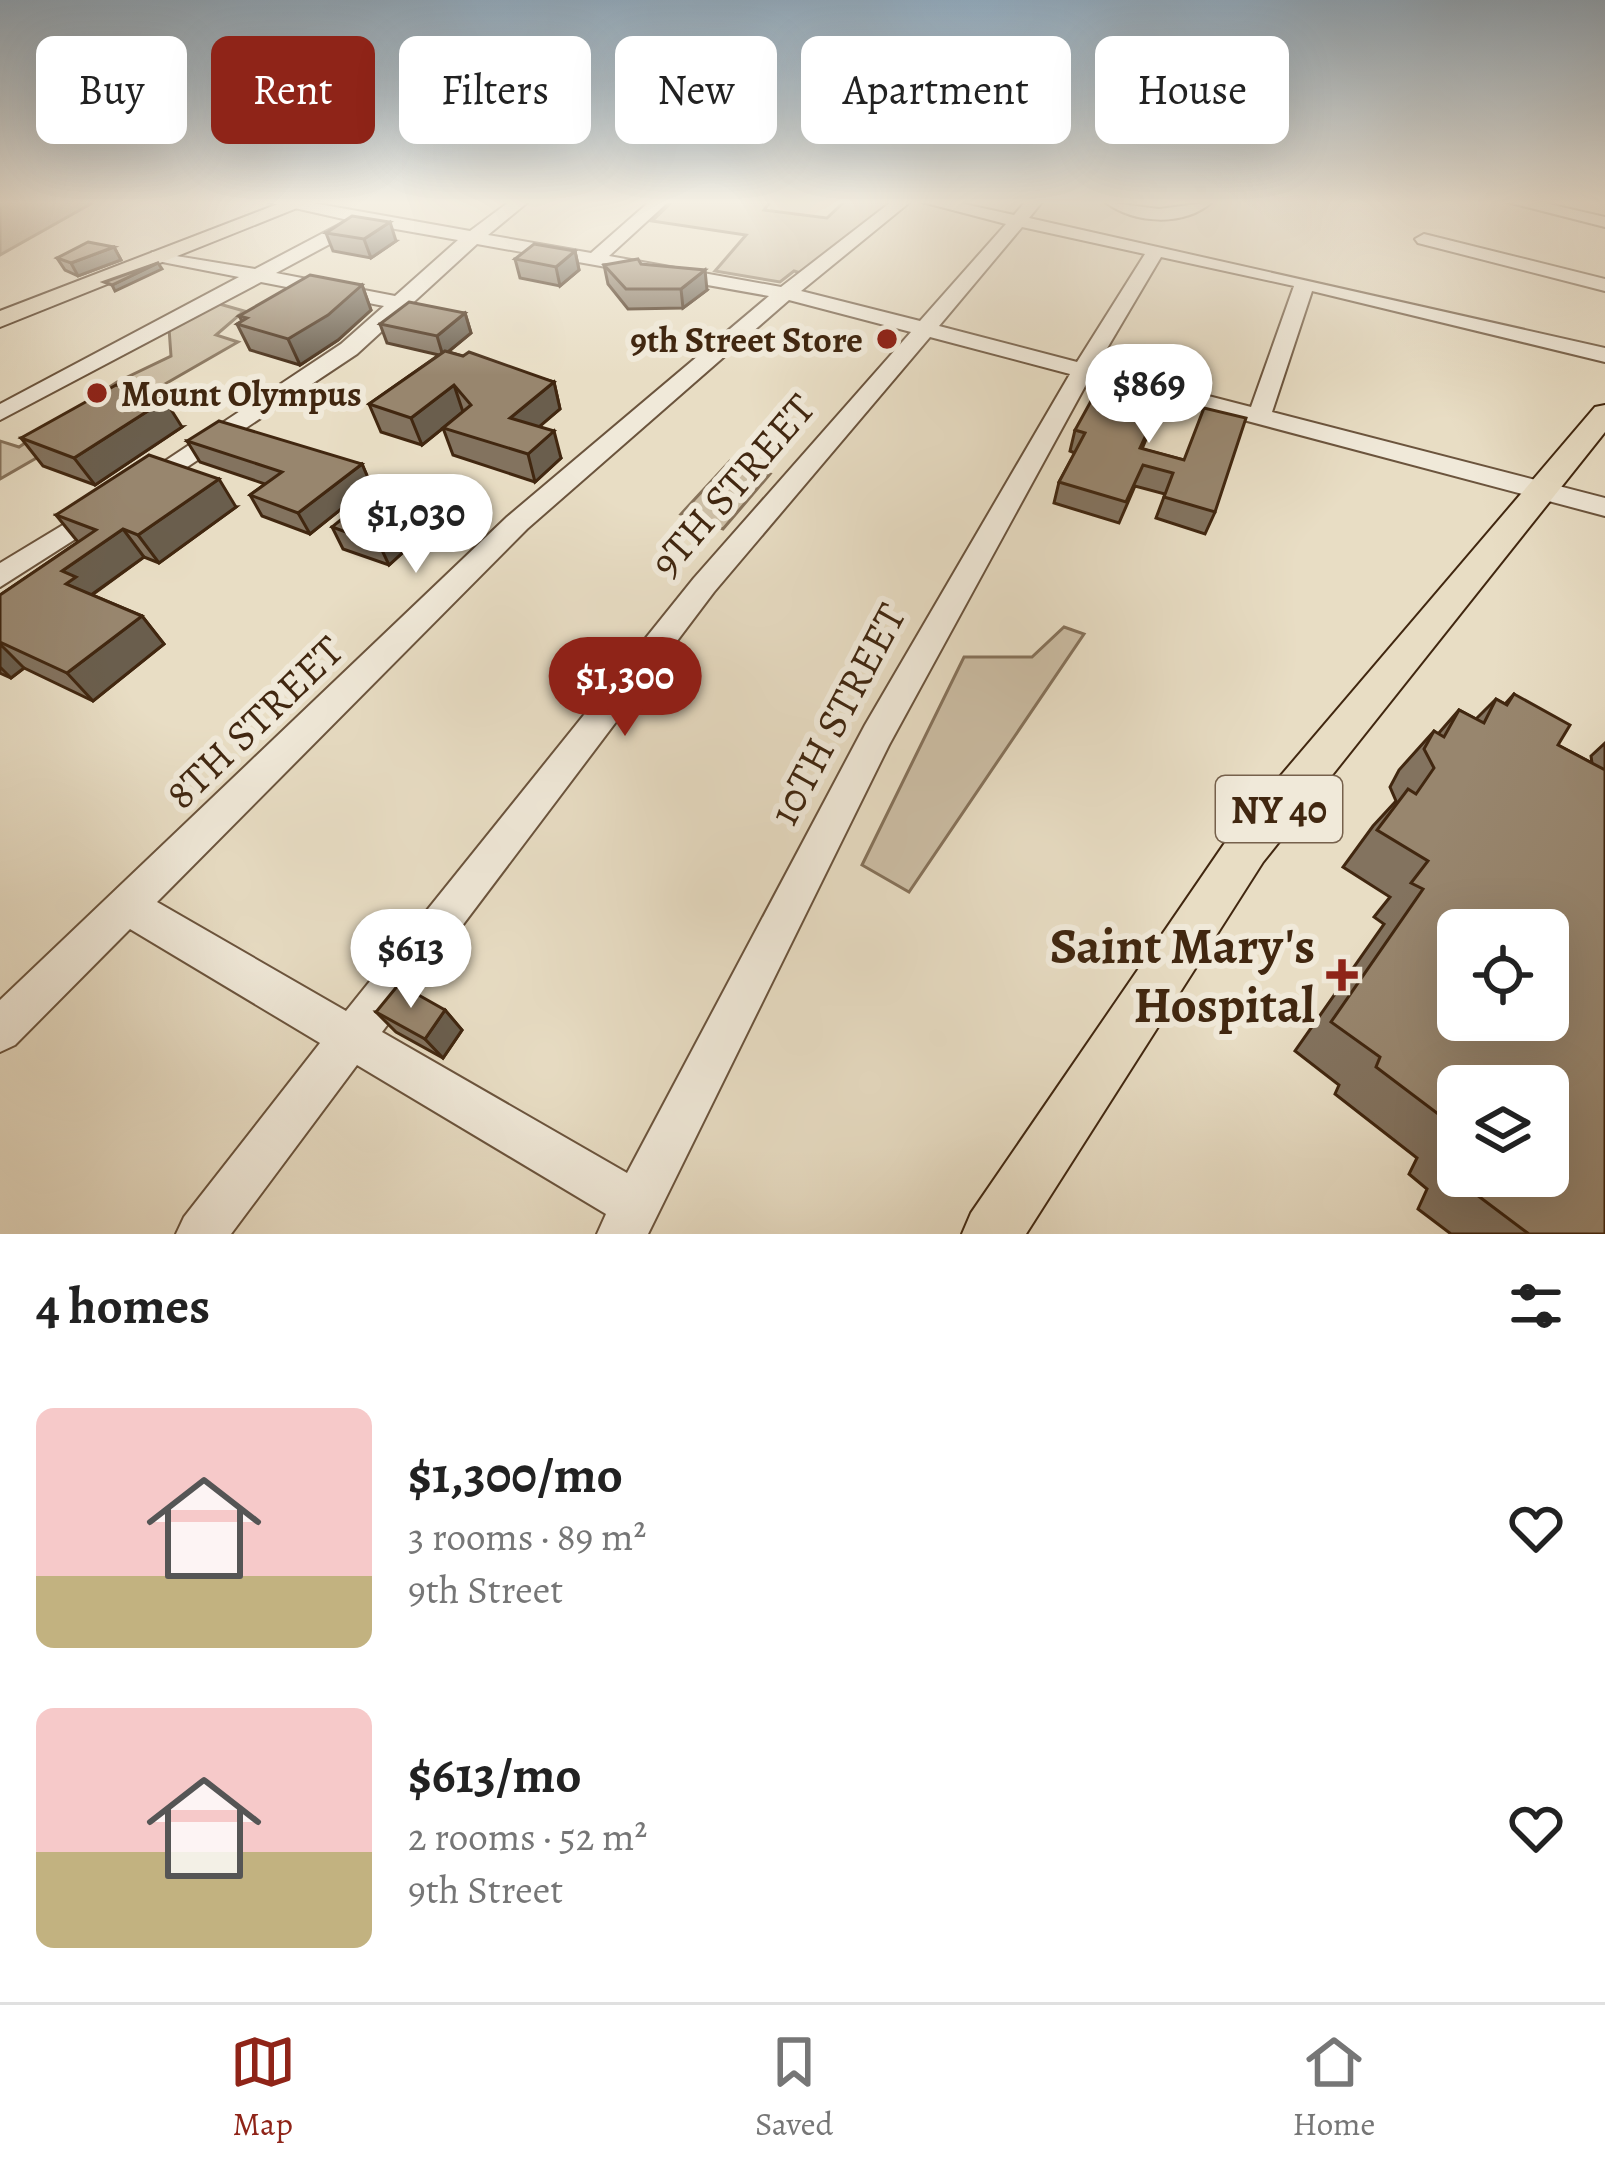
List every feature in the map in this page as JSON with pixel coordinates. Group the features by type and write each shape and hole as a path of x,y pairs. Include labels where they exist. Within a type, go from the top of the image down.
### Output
{"main road":[{"path":"0,320 150,260"},
{"name":"NY 40","path":"992,1234 1247,848 1605,413"}],"street":[{"path":"177,260 400,304"},
{"path":"0,412 289,260"},
{"path":"0,577 325,367 448,260"},
{"path":"598,260 785,293 1605,506"},
{"name":"8TH STREET","path":"0,1030 517,523 828,260"},
{"name":"9TH STREET","path":"201,1234 704,585 984,260"},
{"name":"10TH STREET","path":"629,1220 877,727 1150,260"},
{"path":"1203,260 1605,355"},
{"path":"1505,260 1605,285"},
{"path":"1259,417 1304,283"},
{"path":"1543,489 1605,495"},
{"path":"127,906 351,1035 629,1220"}],"shaded area":[{"path":"725,260 821,260 804,274 794,271 780,282 715,271"},
{"path":"216,303 244,311 216,335 238,342 0,479 0,441 19,447 117,382 171,356 169,328"},
{"path":"730,461 770,474 723,529 681,514"},
{"path":"1064,627 1084,634 909,892 862,865 964,657 1032,657"}],"building":[{"path":"518,260 565,260 556,267"},
{"path":"638,260 641,264 705,270 681,289 626,289 604,265"},
{"path":"158,263 112,285 104,282"},
{"path":"310,275 362,285 328,315 288,339 237,324 247,318 239,316"},
{"path":"409,302 465,313 437,336 380,324"},
{"path":"445,351 463,356 469,352 554,382 510,418 554,431 528,454 443,428 471,405 454,385 411,418 369,404"},
{"path":"1107,372 1162,386 1158,395 1164,396 1140,448 1184,460 1204,408 1246,418 1215,512 1164,497 1173,473 1143,465 1126,502 1059,482 1085,433 1075,430"},
{"path":"116,385 165,400 74,458 21,438"},
{"path":"219,421 362,464 298,513 250,495 282,472 187,441"},
{"path":"149,455 219,479 138,535 123,529 62,571 76,577 66,584 142,616 67,673 0,642 0,595 96,530 56,515"},
{"path":"391,479 437,493 379,544 332,527"},
{"path":"1514,694 1570,725 1558,745 1605,770 1605,1234 1529,1234 1480,1197 1569,1197 1569,1065 1437,1065 1437,1113 1376,1067 1380,1057 1331,1022 1423,889 1411,883 1428,861 1377,830 1408,789 1416,794 1434,768 1424,749 1434,731 1444,737 1459,710 1484,723 1496,699 1507,705"},
{"path":"399,984 445,1010 425,1039 376,1012"}],"place":[{"name":"9th Street Store","path":"887,339"},
{"name":"Mount Olympus","path":"97,393"},
{"name":"Saint Mary's Hospital","path":"1342,975"}]}
